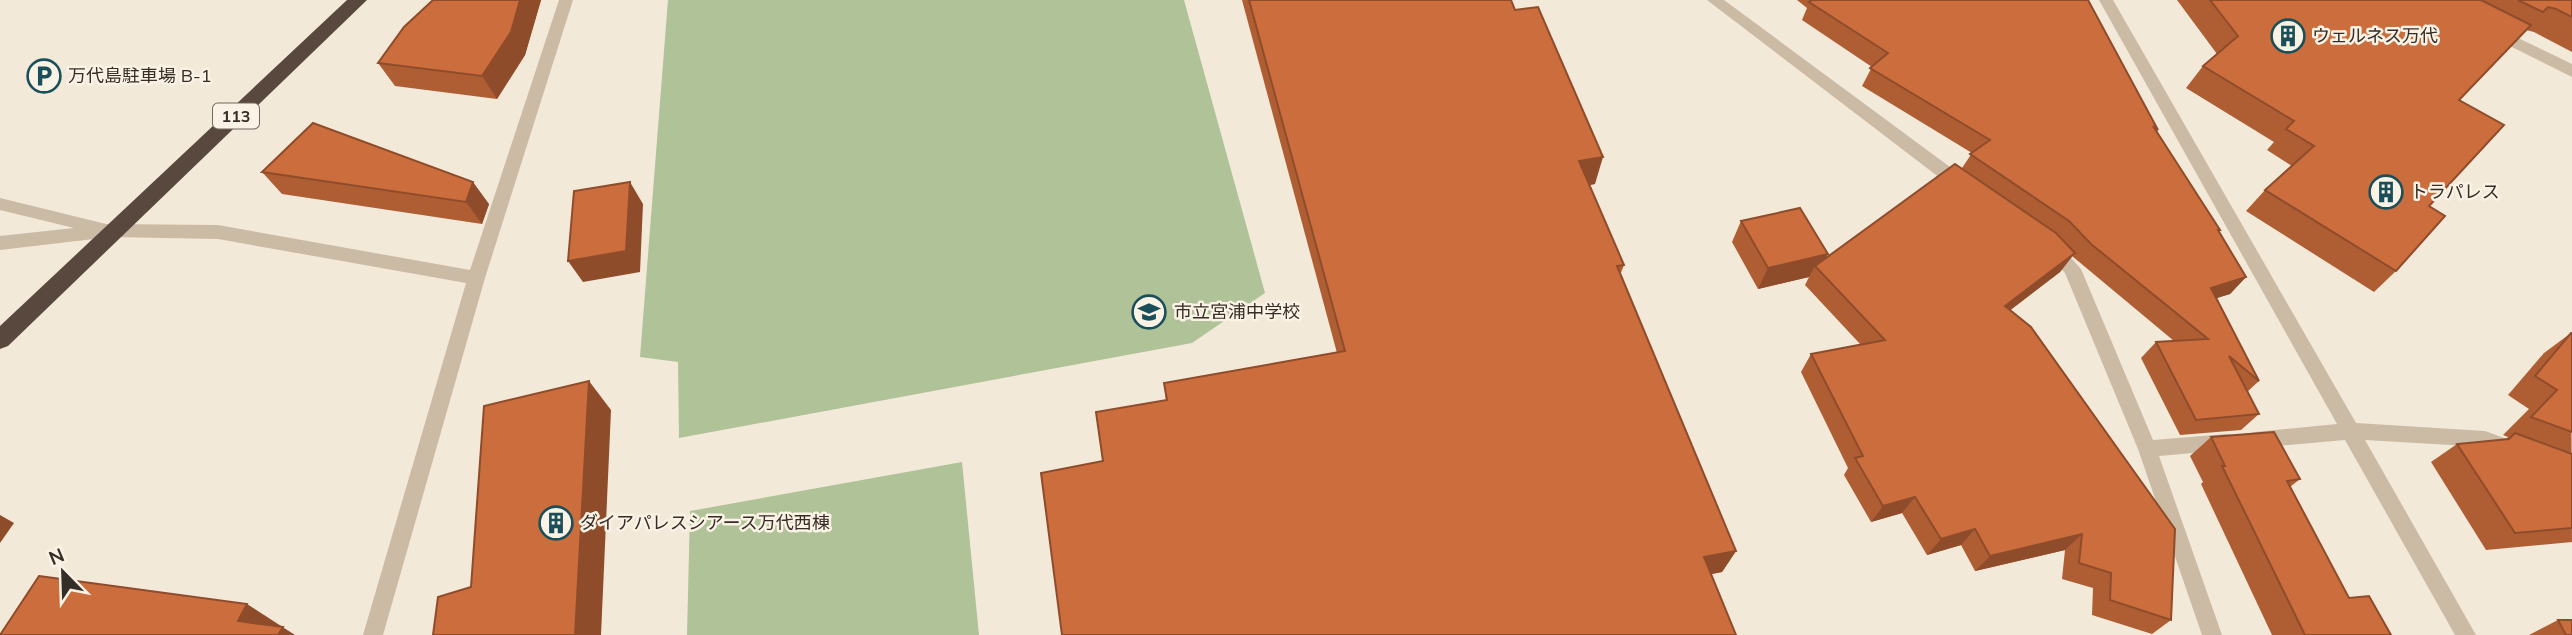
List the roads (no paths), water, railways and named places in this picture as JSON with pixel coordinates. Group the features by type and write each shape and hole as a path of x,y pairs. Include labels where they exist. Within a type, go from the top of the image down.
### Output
{"highway":[{"name":"113","path":"0,340 111,230 199,152 358,0"}],"street":[{"path":"373,635 476,278 566,0"},
{"path":"1714,0 1973,193"},
{"path":"2106,0 2466,635"},
{"path":"2480,24 2572,71"},
{"path":"0,204 111,230"},
{"path":"0,243 111,230 218,232 476,278"},
{"path":"2038,237 2071,269 2147,449 2212,635"},
{"path":"2147,449 2351,431 2485,439 2522,454"}],"place":[{"name":"ウェルネス万代","path":"2288,36"},
{"name":"万代島駐車場 B-1","path":"44,76"},
{"name":"トラパレス","path":"2386,192"},
{"name":"市立宮浦中学校","path":"1149,312"},
{"name":"ダイアパレスシアース万代西棟","path":"556,523"}]}
